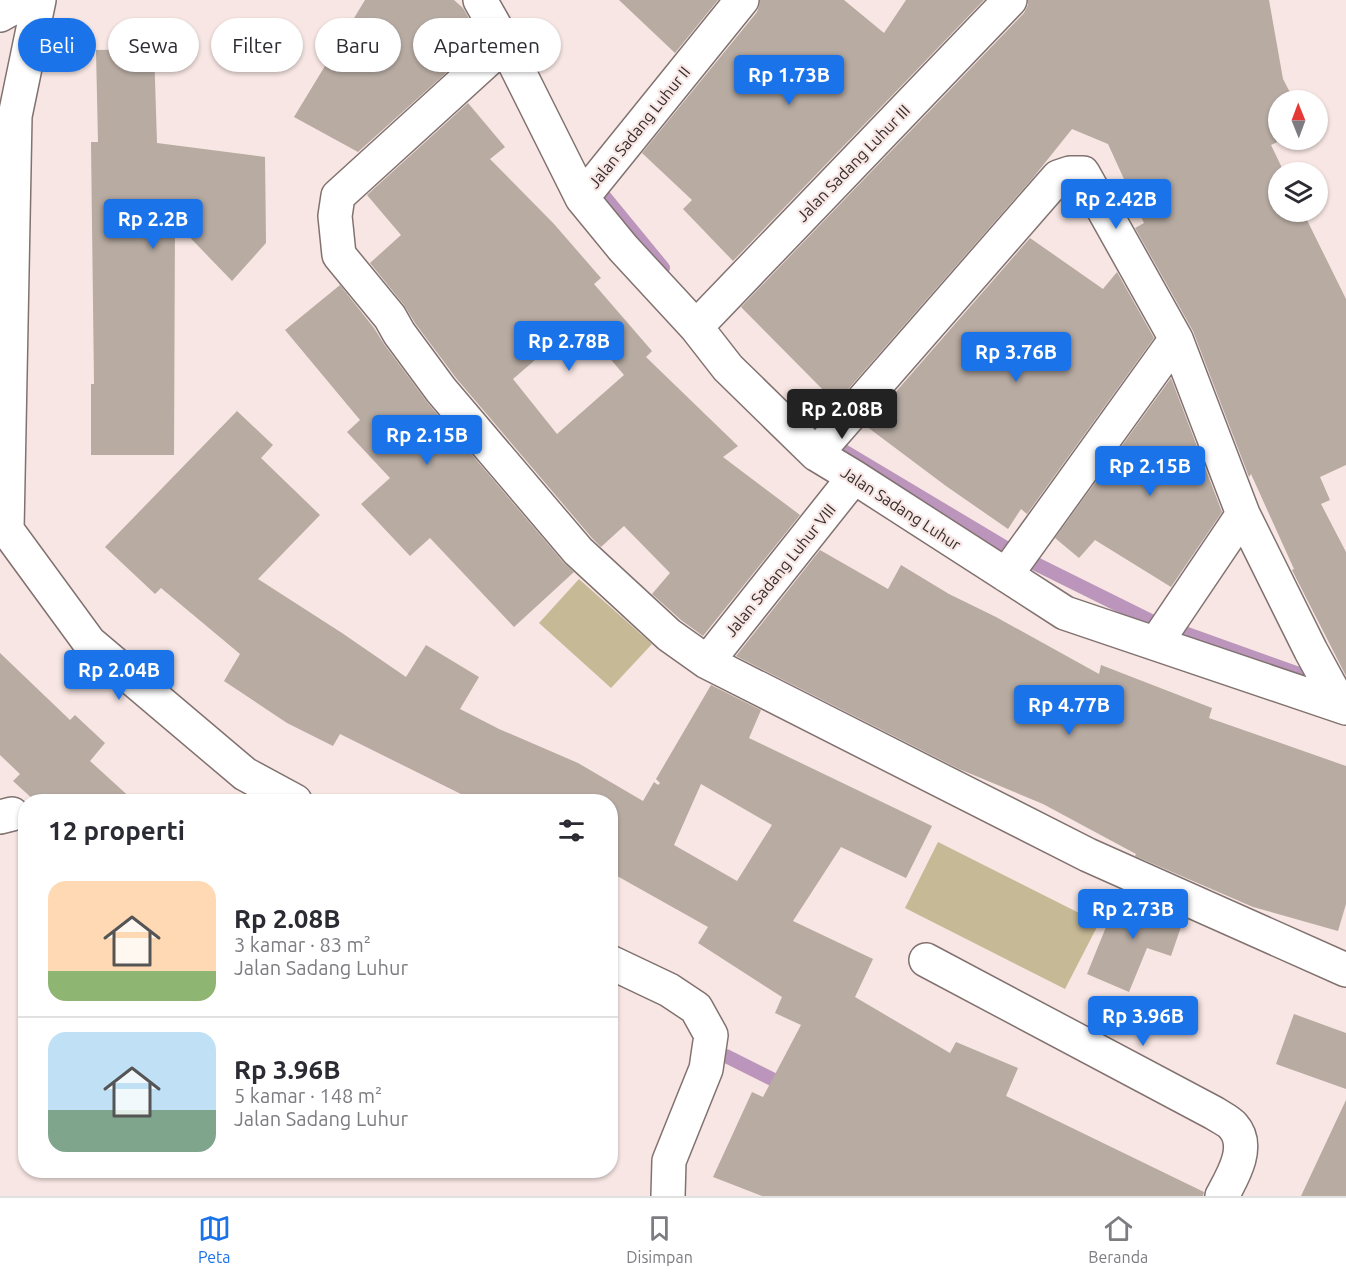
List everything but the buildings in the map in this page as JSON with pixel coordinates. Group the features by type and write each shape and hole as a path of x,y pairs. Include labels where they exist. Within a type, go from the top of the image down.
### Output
{"street":[{"path":"0,15 27,0"},
{"path":"39,0 8,111 4,530 89,642 245,774 282,794"},
{"name":"Jalan Sadang Luhur","path":"480,0 490,18"},
{"name":"Jalan Sadang Luhur II","path":"582,198 742,0"},
{"name":"Jalan Sadang Luhur III","path":"696,327 1010,0"},
{"path":"474,72 338,196 335,216 339,255 390,317 441,390 578,551 669,635 706,662 1088,855 1346,970"},
{"name":"Jalan Sadang Luhur","path":"519,72 582,198 623,248 696,327 728,368 816,454 1065,613 1343,707"},
{"path":"816,454 1058,177 1070,173 1083,173 1176,339 1243,514 1311,651 1343,707"},
{"path":"1006,576 1176,339"},
{"name":"Jalan Sadang Luhur VIII","path":"706,662 854,477"},
{"path":"1156,643 1243,514"},
{"path":"926,960 1214,1113 1233,1126 1241,1140 1240,1159 1222,1196"},
{"path":"618,966 669,990 696,1008 711,1035 706,1069 669,1161 668,1196"}],"shaded area":[{"path":"579,579 652,644 611,688 539,623"},
{"path":"938,842 1099,923 1065,989 905,908"}],"waterway":[{"path":"603,195 663,268"},
{"path":"842,450 1006,548"},
{"path":"1034,563 1155,623"},
{"path":"1179,631 1313,679"},
{"path":"726,1056 788,1087"}]}
